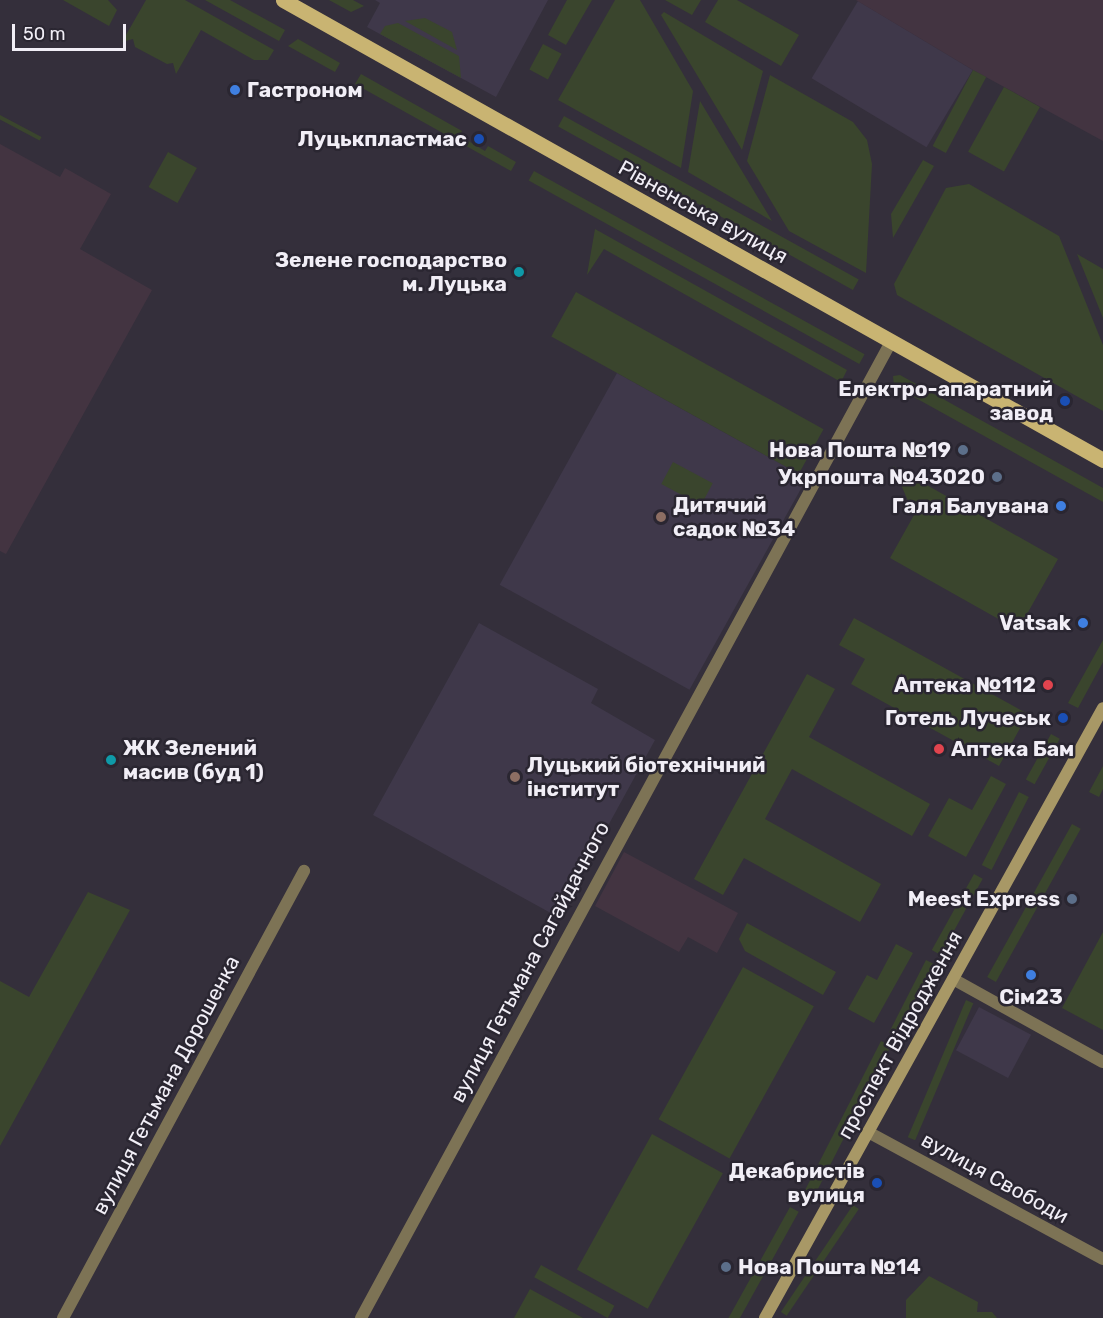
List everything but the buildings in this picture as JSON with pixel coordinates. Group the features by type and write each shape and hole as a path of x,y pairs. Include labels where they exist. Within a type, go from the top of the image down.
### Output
{"main road":[{"name":"Рівненська вулиця","path":"283,0 1103,460"},
{"name":"проспект Відродження","path":"765,1318 1103,708"}],"street":[{"name":"вулиця Гетьмана Сагайдачного","path":"361,1318 891,342"},
{"name":"вулиця Гетьмана Дорошенка","path":"63,1318 304,871"},
{"path":"953,979 1103,1062"},
{"name":"вулиця Свободи","path":"868,1132 1103,1259"}],"shaded area":[{"path":"375,0 548,0 496,97 367,27 380,3"},
{"path":"856,0 1103,0 1103,141 973,70"},
{"path":"858,1 973,70 927,147 812,78"},
{"path":"0,144 60,177 65,168 111,194 80,249 152,290 6,554 0,551"},
{"name":"Дитячий садок №34","path":"617,373 807,478 689,690 500,585"},
{"name":"Луцький біотехнічний інститут","path":"479,623 598,689 591,703 655,740 558,917 373,815"},
{"path":"624,852 738,913 717,953 688,937 679,952 595,906"},
{"path":"979,1007 1031,1035 1008,1078 956,1050"}],"green space":[{"path":"63,0 108,0 117,10 109,26"},
{"path":"146,0 185,0 274,50 268,60 254,60 201,30 176,74 173,63 167,64 135,47 133,39 122,42"},
{"path":"205,0 230,0 285,30 279,41"},
{"path":"329,0 353,0 364,6 351,12"},
{"path":"567,0 592,0 566,45 548,35"},
{"path":"615,0 640,0 693,91 681,168 558,100"},
{"path":"665,0 701,0 692,15"},
{"path":"718,0 737,0 799,35 781,66 705,22"},
{"path":"664,12 763,71 742,150 661,15"},
{"path":"425,18 452,32 457,50 405,21"},
{"path":"398,23 459,56 461,78 380,34 385,26"},
{"path":"298,39 340,63 335,72 288,46"},
{"path":"543,44 562,54 548,79 529,70"},
{"path":"973,70 986,77 946,153 933,146"},
{"path":"361,74 462,131 460,136 485,151 488,146 516,162 511,171 355,84"},
{"path":"770,75 853,122 867,140 872,164 866,273 789,231 747,161"},
{"path":"1004,87 1040,107 1004,172 968,152"},
{"path":"700,101 772,221 688,172"},
{"path":"0,115 41,137 40,141 0,120"},
{"path":"564,116 859,279 853,290 558,126"},
{"path":"168,152 197,168 177,203 149,187"},
{"path":"923,160 934,166 893,238 891,214"},
{"path":"534,171 865,354 859,364 529,181"},
{"path":"969,184 1059,236 1103,345 1103,411 897,295 894,284 946,188"},
{"path":"595,229 847,370 841,382 604,249 587,275"},
{"path":"1077,254 1103,269 1103,318"},
{"path":"576,292 824,429 799,474 551,337"},
{"path":"900,375 1103,488 1103,502 894,386 893,376"},
{"path":"673,462 713,483 701,505 661,484"},
{"path":"893,466 1058,559 1018,630 890,558 914,515"},
{"path":"854,618 1028,714 999,766 851,684 865,659 839,645"},
{"path":"1103,640 1103,662 1078,708 1068,703"},
{"path":"807,674 835,689 809,737 930,804 912,836 792,769 765,819 881,884 860,922 744,858 723,895 694,879"},
{"path":"1051,734 1060,739 1035,784 1026,779"},
{"path":"1103,766 1103,789 1099,797 1089,792"},
{"path":"991,776 1006,784 966,857 928,836 949,798 972,810"},
{"path":"1019,792 1029,797 992,870 982,865"},
{"path":"1072,824 1081,829 996,982 987,977"},
{"path":"974,874 983,879 941,955 932,950"},
{"path":"88,892 130,910 0,1146 0,981 29,997"},
{"path":"747,923 836,972 823,995 745,951 739,939"},
{"path":"1103,932 1103,1030 1062,1008"},
{"path":"896,944 913,953 874,1023 848,1009 867,975 877,980"},
{"path":"926,960 936,965 899,1037 889,1032"},
{"path":"743,967 814,1006 729,1158 659,1119"},
{"path":"966,1000 973,1003 915,1140 908,1137"},
{"path":"881,1041 891,1046 810,1204 801,1199"},
{"path":"652,1134 723,1173 648,1309 577,1270"},
{"path":"853,1205 859,1209 787,1316 781,1312"},
{"path":"790,1207 799,1212 740,1318 728,1318"},
{"path":"541,1265 614,1306 608,1318 534,1277"},
{"path":"929,1276 978,1302 977,1312 992,1312 997,1318 906,1318 906,1300"},
{"path":"530,1289 583,1318 514,1318"}],"place":[{"name":"Гастроном","path":"235,90"},
{"name":"Луцькпластмас","path":"479,139"},
{"name":"Зелене господарство м. Луцька","path":"519,272"},
{"name":"Електро-апаратний завод","path":"1065,401"},
{"name":"Нова Пошта №19","path":"963,450"},
{"name":"Укрпошта №43020","path":"997,477"},
{"name":"Галя Балувана","path":"1061,506"},
{"name":"Дитячий садок №34","path":"661,517"},
{"name":"Vatsak","path":"1083,623"},
{"name":"Аптека №112","path":"1048,685"},
{"name":"Готель Лучеськ","path":"1063,718"},
{"name":"Аптека Бам","path":"939,749"},
{"name":"ЖК Зелений масив (буд 1)","path":"111,760"},
{"name":"Луцький біотехнічний інститут","path":"515,777"},
{"name":"Meest Express","path":"1072,899"},
{"name":"Сім23","path":"1031,975"},
{"name":"Декабристів вулиця","path":"877,1183"},
{"name":"Нова Пошта №14","path":"726,1267"}]}
